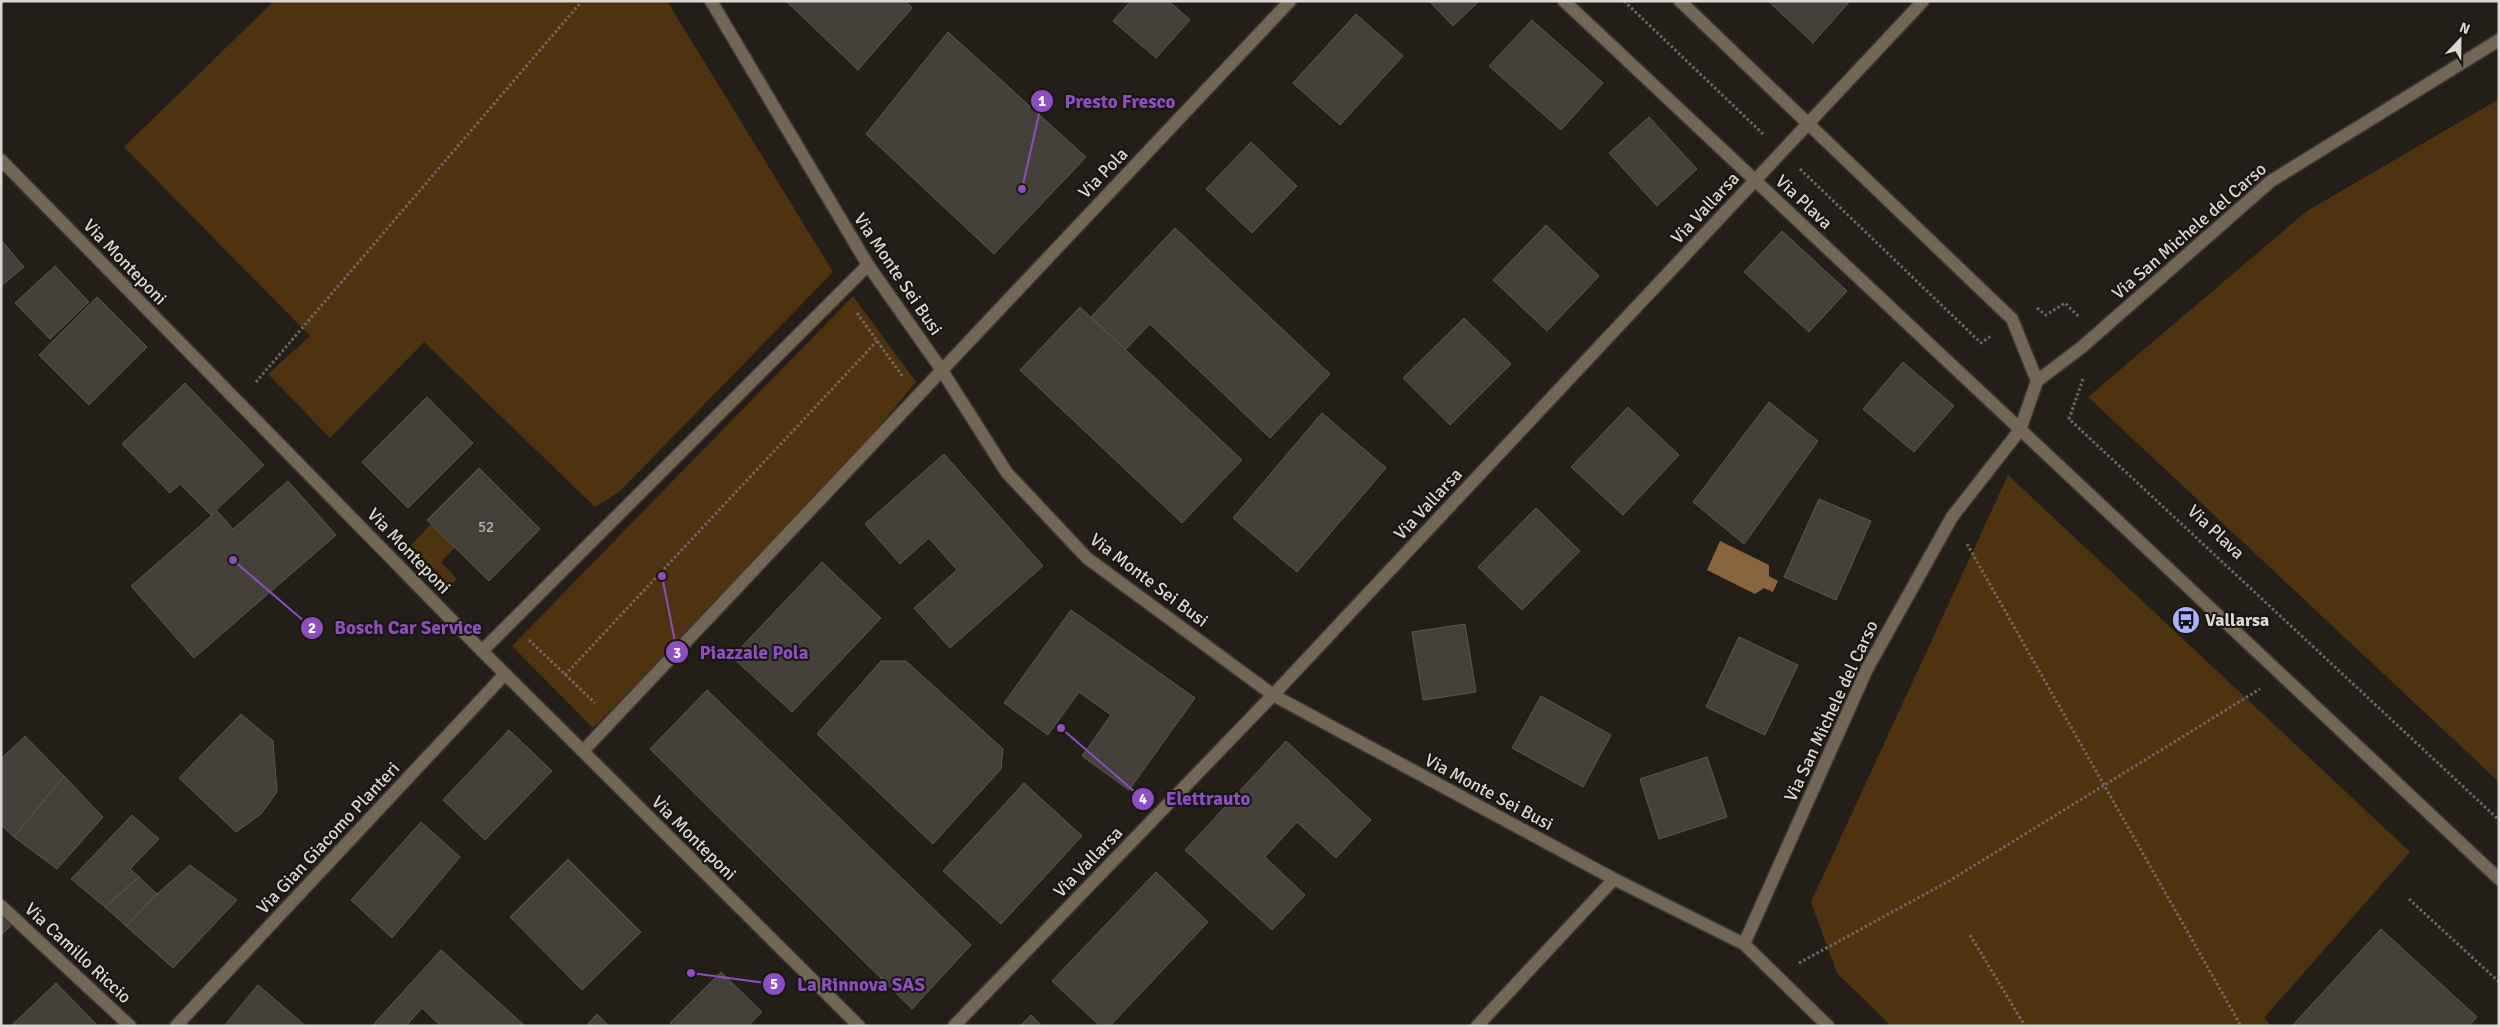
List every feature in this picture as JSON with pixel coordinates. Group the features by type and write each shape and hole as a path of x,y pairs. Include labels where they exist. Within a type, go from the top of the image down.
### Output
{"street":[{"name":"Via Monte Sei Busi","path":"711,1 868,265 941,369 1007,473 1087,558 1274,695 1614,879 1744,944 1828,1026"},
{"name":"Via Pola","path":"583,752 941,369 1290,1"},
{"name":"Via Plava","path":"1564,1 2499,879"},
{"path":"1680,1 2012,319 2036,381 2020,430"},
{"name":"Via Vallarsa","path":"954,1026 1274,695 1923,1"},
{"name":"Via San Michele del Carso","path":"2036,381 2097,334 2271,181 2499,40"},
{"name":"Via Monteponi","path":"1,160 482,651 859,1026"},
{"path":"482,651 868,265"},
{"name":"Via San Michele del Carso","path":"1744,944 1867,669 1952,517 2020,430"},
{"name":"Via Gian Giacomo Planteri","path":"176,1026 505,674"},
{"path":"1478,1026 1614,879"},
{"name":"Via Camillo Riccio","path":"1,906 130,1026"}],"path":[{"path":"238,402 582,1"},
{"name":"Via Plava","path":"1624,1 1981,343 2031,303 2046,315 2065,303 2097,334"},
{"path":"842,291 876,341 917,395"},
{"path":"564,675 876,341"},
{"name":"Via Plava","path":"2084,374 2069,419 2499,820"},
{"path":"1952,517 2103,786 2241,1026"},
{"path":"511,622 612,720"},
{"path":"1776,975 1949,881 2282,676"},
{"path":"2408,899 2499,982"},
{"path":"1970,935 2024,1026"}],"shaded area":[{"path":"274,1 667,1 833,272 619,492 595,507 424,342 330,438 268,374 310,336 124,147"},
{"path":"2499,99 2499,782 2088,397 2307,211"},
{"path":"853,296 916,382 812,507 593,728 512,646"},
{"path":"2008,475 2410,852 2264,1018 2271,1026 1891,1026 1837,973 1811,902"},
{"path":"431,524 455,547 441,562 457,579 450,585 411,545"},
{"path":"1720,541 1769,565 1769,576 1778,581 1773,592 1764,588 1755,594 1707,570"}],"building":[{"path":"786,1 906,1 912,8 858,70"},
{"path":"1131,1 1169,1 1190,20 1156,58 1113,21"},
{"path":"1429,1 1479,1 1453,26"},
{"path":"1768,1 1850,1 1813,43"},
{"path":"1356,14 1403,56 1340,125 1293,83"},
{"path":"1532,20 1603,83 1561,130 1489,66"},
{"path":"948,32 1086,157 994,254 866,134"},
{"path":"1649,117 1697,169 1657,206 1609,153"},
{"path":"1251,142 1297,186 1252,233 1206,189"},
{"path":"1546,225 1599,276 1547,331 1493,280"},
{"path":"1175,228 1330,374 1270,438 1150,324 1125,350 1091,317"},
{"path":"1782,231 1847,291 1809,332 1744,272"},
{"path":"1,240 24,267 1,286"},
{"path":"55,266 89,302 50,339 15,303"},
{"path":"97,297 147,347 89,405 39,355"},
{"path":"1080,307 1242,460 1182,523 1020,370"},
{"path":"1464,318 1511,364 1450,425 1403,378"},
{"path":"1903,362 1954,406 1914,452 1863,409"},
{"path":"185,383 264,465 211,515 180,484 170,493 122,444"},
{"path":"427,397 473,443 408,508 362,462"},
{"path":"1769,402 1818,441 1744,544 1693,502"},
{"path":"1628,407 1679,455 1623,515 1571,467"},
{"path":"1322,413 1386,468 1297,572 1233,518"},
{"path":"944,454 1043,566 950,648 914,608 957,570 929,538 900,564 865,524"},
{"path":"479,468 540,529 489,581 427,520"},
{"path":"288,481 336,535 194,658 131,586 217,511 233,529"},
{"path":"1819,499 1871,521 1836,600 1784,577"},
{"path":"1536,508 1580,551 1522,610 1478,567"},
{"path":"822,562 881,618 792,712 732,657"},
{"path":"1071,610 1195,698 1129,790 1082,756 1111,715 1079,692 1048,735 1004,703"},
{"path":"1465,624 1476,692 1423,700 1412,632"},
{"path":"1739,637 1798,665 1765,735 1706,707"},
{"path":"881,661 906,661 1003,749 1001,769 933,844 817,734"},
{"path":"707,690 971,945 912,1009 650,749"},
{"path":"1541,696 1611,735 1583,787 1512,748"},
{"path":"241,714 273,741 277,792 261,814 236,832 179,778"},
{"path":"509,730 552,771 485,840 443,800"},
{"path":"25,736 64,776 14,837 1,825 1,759"},
{"path":"1286,741 1371,820 1336,858 1297,822 1265,857 1305,895 1272,930 1185,850"},
{"path":"1707,757 1727,817 1659,839 1640,779"},
{"path":"64,776 103,817 57,869 14,837"},
{"path":"1024,783 1082,836 1001,924 943,871"},
{"path":"132,815 159,839 130,869 139,877 105,907 71,879"},
{"path":"421,822 460,857 392,938 351,900"},
{"path":"568,859 641,932 582,990 510,917"},
{"path":"190,865 237,900 173,968 126,926 157,894"},
{"path":"1156,872 1208,922 1110,1026 1100,1026 1052,981"},
{"path":"139,877 157,894 126,926 105,907"},
{"path":"1,906 17,920 1,935"},
{"path":"2381,929 2477,1017 2469,1026 2292,1026"},
{"path":"441,950 525,1026 441,1026 422,1008 406,1026 372,1026"},
{"path":"721,972 762,1012 748,1026 673,1026 670,1023"},
{"path":"56,983 98,1026 11,1026"},
{"path":"258,985 306,1026 224,1026"},
{"path":"597,1014 609,1026 586,1026"},
{"path":"1031,1015 1042,1026 1020,1026"}],"place":[{"name":"Presto Fresco","path":"1022,189"},
{"name":"Bosch Car Service","path":"233,560"},
{"name":"Piazzale Pola","path":"662,576"},
{"name":"Vallarsa","path":"2186,620"},
{"name":"Elettrauto","path":"1061,728"},
{"name":"La Rinnova SAS","path":"691,973"}]}
